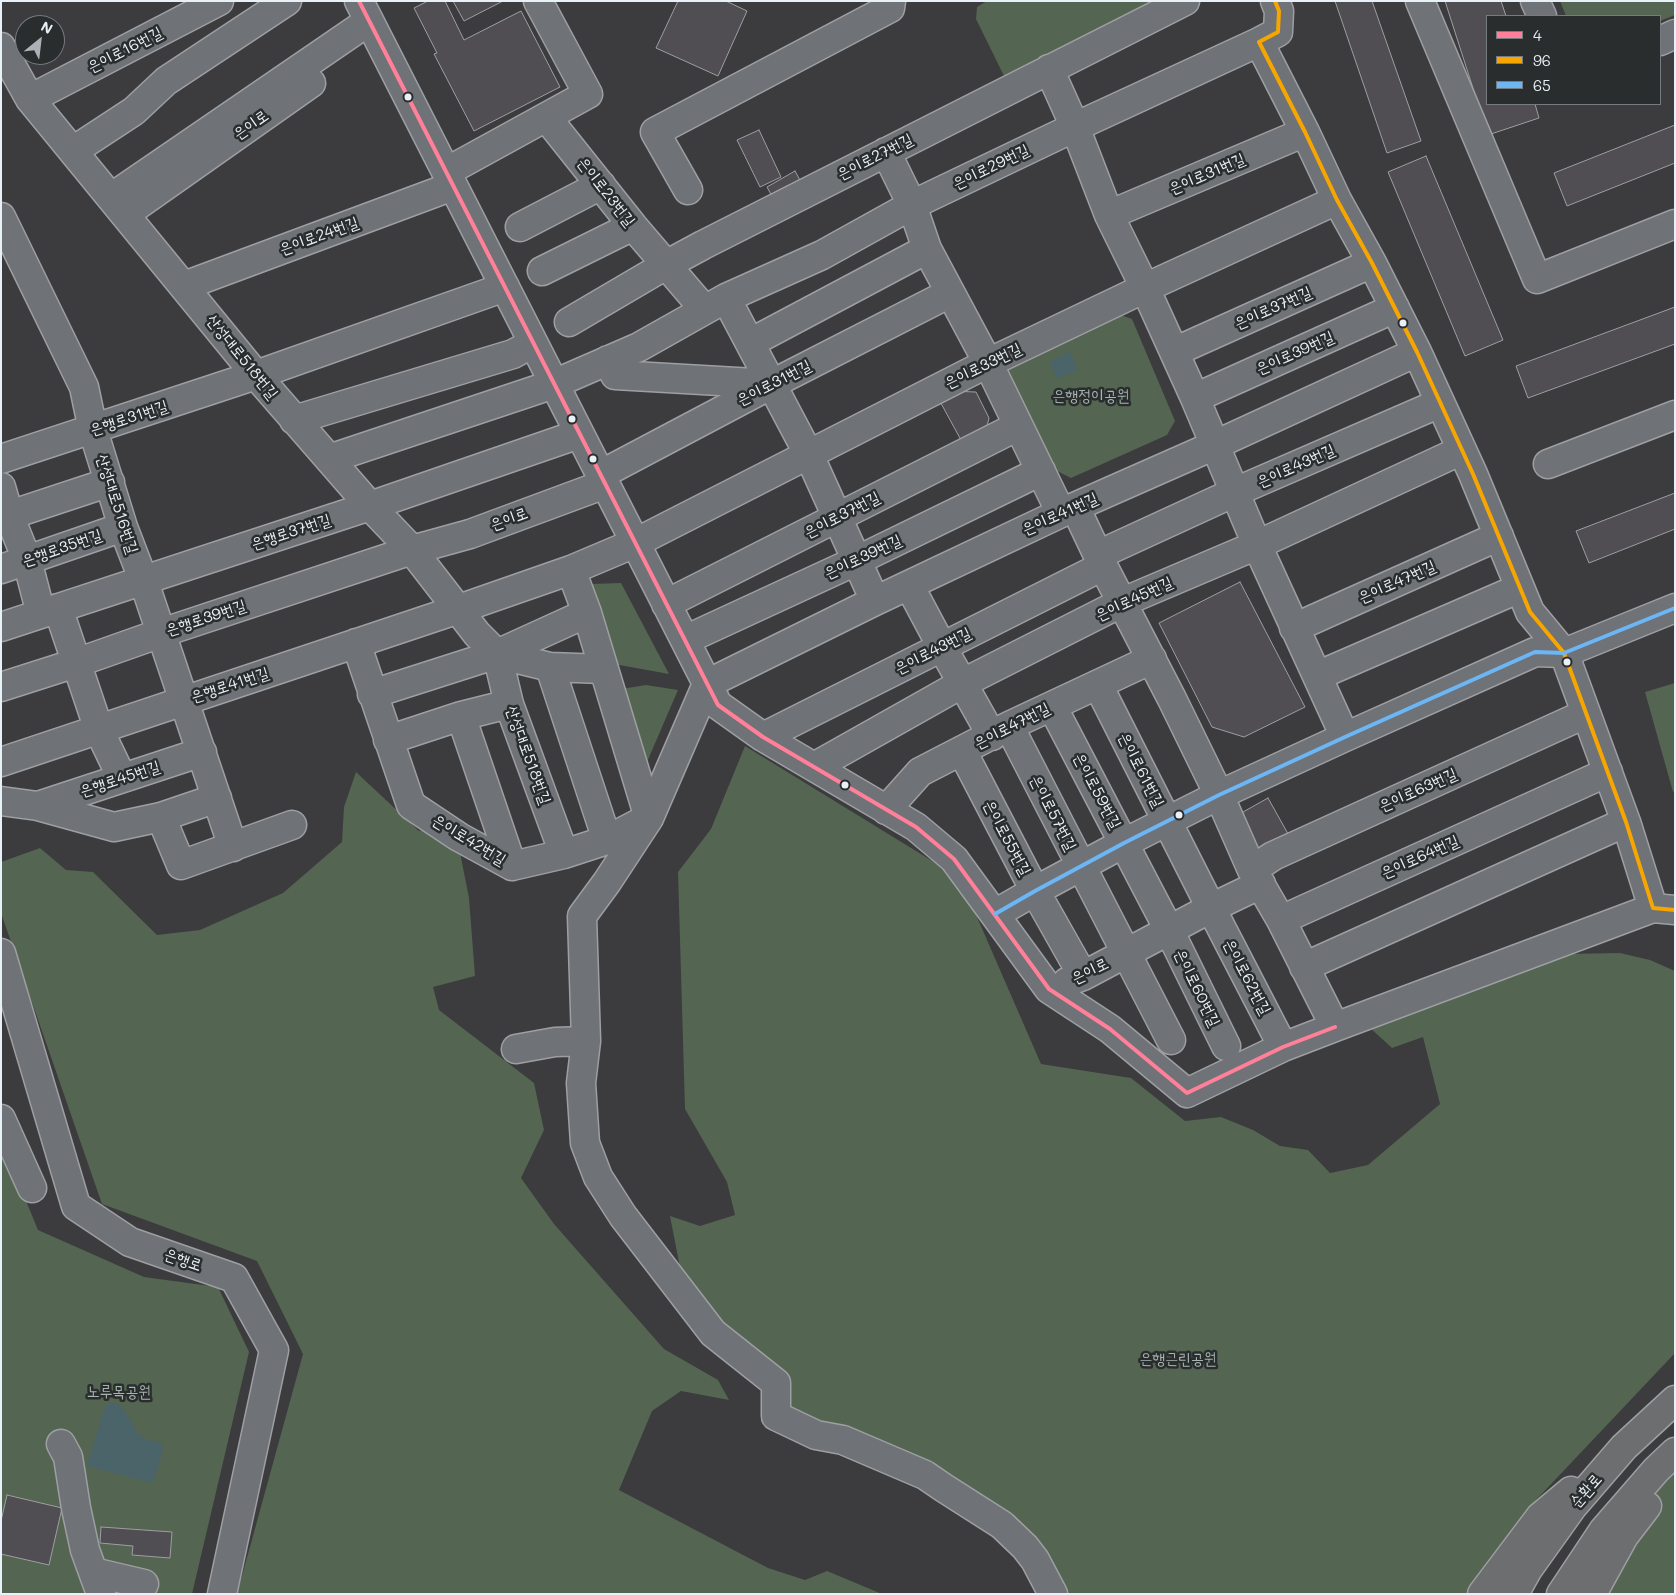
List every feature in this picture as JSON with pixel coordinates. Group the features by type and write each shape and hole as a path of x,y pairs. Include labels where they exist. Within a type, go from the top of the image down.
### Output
{"main road":[{"name":"순환로","path":"1514,1594 1528,1569 1573,1506 1624,1447 1675,1400"},
{"path":"1482,1594 1540,1517 1624,1447"},
{"path":"1561,1594 1603,1531 1656,1470 1675,1452"},
{"path":"1592,1594 1624,1536 1675,1468"}],"street":[{"name":"은이로16번길","path":"30,99 179,10 219,1"},
{"path":"74,151 134,112 166,81 287,1"},
{"path":"450,179 588,94 538,1"},
{"path":"688,190 655,132 890,8 891,1"},
{"name":"은이로27번길","path":"569,322 666,265 1185,1"},
{"name":"은이로29번길","path":"554,384 639,347 715,304 822,255 912,205 1278,32 1279,11 1274,1"},
{"path":"1420,1 1537,279 1675,224"},
{"path":"1535,1 1542,15"},
{"path":"118,206 369,19 505,287 523,348 554,384 718,705 763,737 916,827 954,859 996,914 1049,990 1110,1029 1187,1093 1283,1047 1664,909 1626,822 1564,653 1530,612 1462,450 1417,352 1372,263 1337,200 1259,42"},
{"path":"1661,41 1675,34"},
{"name":"산성대로518번길","path":"1,47 30,99 256,376 370,506 412,550 478,634 497,654 508,704 564,854"},
{"path":"1049,69 1075,127 1109,215 1196,398 1257,545 1345,737"},
{"name":"은이로23번길","path":"548,118 666,265 715,304"},
{"name":"은이로31번길","path":"1109,215 1305,132"},
{"path":"886,152 912,205 927,250 988,363 1041,471 1101,561 1123,602 1219,795 1256,877 1281,920 1335,1027"},
{"name":"은이로24번길","path":"184,286 450,179"},
{"path":"520,227 601,185"},
{"name":"은이로33번길","path":"635,543 988,363 1145,288 1337,200"},
{"path":"542,271 633,226"},
{"name":"산성대로516번길","path":"4,227 84,387 93,430 123,527 143,580 233,847"},
{"path":"750,343 927,250"},
{"name":"은이로37번길","path":"1174,352 1372,263"},
{"path":"256,376 505,287"},
{"name":"은이로31번길","path":"603,480 772,384 950,293"},
{"path":"715,304 750,343 809,455 875,601"},
{"name":"은이로39번길","path":"1196,398 1395,308"},
{"path":"294,420 523,348"},
{"name":"은이로41번길","path":"707,684 875,601 1068,510 1417,352"},
{"path":"608,360 615,375 772,384"},
{"name":"은행로31번길","path":"1,459 256,376"},
{"path":"329,459 554,384"},
{"name":"은이로43번길","path":"763,737 942,647 1101,561 1235,492 1440,403"},
{"path":"1548,464 1675,415"},
{"name":"은이로37번길","path":"666,604 1018,426"},
{"name":"은행로37번길","path":"1,628 50,610 370,506 579,434"},
{"name":"은이로45번길","path":"814,767 963,683 1123,602 1257,545 1462,450"},
{"name":"은이로39번길","path":"684,640 856,561 1041,471"},
{"name":"은이로","path":"412,550 470,534 603,480"},
{"path":"5,516 110,482"},
{"path":"1,487 5,516 76,663 99,730 122,778"},
{"name":"은행로35번길","path":"1,569 123,527"},
{"name":"은이로47번길","path":"1294,628 1499,536"},
{"path":"459,609 571,570 635,543"},
{"name":"은행로39번길","path":"1,687 412,550"},
{"path":"571,570 587,613 649,818"},
{"name":"은이로57번길","path":"909,585 963,683 1001,731 1081,866 1126,952"},
{"path":"1317,676 1520,588"},
{"path":"996,914 1124,843 1219,795 1345,737 1535,652 1564,653 1675,608"},
{"name":"은행로41번길","path":"1,762 459,609"},
{"path":"372,694 497,654 587,613"},
{"name":"은이로42번길","path":"356,644 411,805 459,837 512,866 564,854 607,840 649,818"},
{"path":"497,654 550,667 603,668"},
{"name":"은이로47번길","path":"886,810 920,772 1052,706 1152,659"},
{"path":"550,667 607,840"},
{"path":"707,684 649,818 582,916 586,1041 581,1083 585,1143 598,1177 623,1216 713,1333 776,1383 776,1416 816,1435 843,1440 931,1479 1002,1525 1025,1547 1035,1560 1053,1594"},
{"name":"은이로61번길","path":"1098,685 1210,908"},
{"path":"388,740 461,716 508,704"},
{"name":"은이로59번길","path":"1052,706 1169,930"},
{"name":"은이로63번길","path":"1256,877 1273,856 1585,714"},
{"path":"461,716 512,866"},
{"name":"은이로55번길","path":"962,751 1035,891 1083,976"},
{"name":"은행로45번길","path":"38,806 202,752"},
{"name":"은이로64번길","path":"1281,920 1608,772"},
{"name":"은행로45번길","path":"1,801 38,806 114,828 161,817 217,798"},
{"path":"161,817 181,865 292,824"},
{"path":"1304,968 1626,822"},
{"name":"은이로","path":"1049,990 1083,976 1210,908 1256,877"},
{"name":"은이로62번길","path":"1210,908 1283,1047"},
{"name":"은이로60번길","path":"1169,930 1226,1046"},
{"name":"은이로","path":"1126,952 1171,1040"},
{"name":"은행로","path":"1,953 76,1206 130,1242 234,1278 274,1350 222,1594"},
{"path":"516,1049 555,1042 586,1041"},
{"path":"1,1118 32,1188"},
{"path":"61,1444 68,1457 85,1550 97,1583 144,1584"}],"green space":[{"path":"987,1 1161,1 1004,76 976,19 977,7"},
{"path":"1560,1 1675,1 1675,15 1661,21 1661,15 1566,15"},
{"name":"은행정이공원","path":"1112,312 1132,319 1175,421 1167,435 1071,478 1055,470 997,363"},
{"path":"621,583 669,674 614,664 590,584"},
{"path":"1675,683 1675,791 1673,792 1645,692"},
{"path":"646,685 678,690 647,762 621,689"},
{"name":"은행근린공원","path":"745,746 960,878 1041,1064 1131,1078 1185,1121 1221,1117 1253,1130 1280,1146 1308,1150 1330,1173 1368,1165 1440,1104 1423,1037 1392,1048 1368,1026 1564,954 1620,953 1650,960 1675,971 1675,1353 1536,1500 1495,1553 1468,1594 1046,1594 993,1505 854,1430 767,1406 770,1381 690,1319 670,1216 700,1226 735,1215 727,1182 685,1109 678,872 711,829"},
{"path":"356,772 419,831 454,822 469,898 475,976 433,987 439,1010 534,1083 544,1130 521,1178 554,1224 664,1349 718,1380 729,1400 681,1391 652,1411 619,1490 768,1568 805,1580 827,1571 882,1594 237,1594 303,1354 257,1261 102,1204 1,913 1,862 40,848 66,870 93,872 157,935 200,930 283,893 342,842 344,807"},
{"name":"노루목공원","path":"1,1140 38,1230 144,1277 218,1287 249,1352 192,1594 1,1594"},
{"path":"1675,1469 1675,1594 1556,1594"}],"water":[{"path":"1069,352 1078,369 1058,379 1049,362"},
{"path":"109,1403 116,1403 122,1407 138,1434 150,1441 157,1441 163,1445 153,1483 87,1466 104,1409"}],"building":[{"path":"428,1 445,1 464,40 521,11 560,87 474,131 434,54 437,53 414,8"},
{"path":"453,1 503,1 464,21"},
{"path":"678,1 726,1 747,11 718,76 656,48"},
{"path":"1335,1 1372,1 1421,141 1387,153"},
{"path":"1445,1 1501,1 1506,15 1486,15 1486,105 1535,105 1539,118 1488,135"},
{"path":"1675,125 1675,163 1567,206 1554,173"},
{"path":"759,130 781,177 760,187 737,140"},
{"path":"1426,156 1503,340 1465,356 1388,172"},
{"path":"795,171 802,184 774,200 767,187"},
{"path":"1675,307 1675,344 1528,398 1516,366"},
{"path":"948,391 976,392 989,418 987,426 961,440 937,396"},
{"path":"1675,493 1675,529 1589,563 1576,531"},
{"path":"1240,582 1305,707 1244,737 1212,727 1159,623"},
{"path":"1268,798 1292,841 1261,859 1236,816"},
{"path":"7,1495 62,1508 49,1565 1,1554 1,1521"},
{"path":"101,1527 172,1532 170,1558 132,1555 133,1546 100,1543"}],"transit line":[{"name":"4","path":"359,1 718,705 763,737 916,827 954,859 1049,989 1110,1029 1187,1093 1283,1047 1335,1027"},
{"name":"96","path":"1275,1 1279,11 1278,32 1259,42 1337,200 1372,263 1417,352 1473,474 1530,612 1564,653 1626,822 1653,908 1675,910"},
{"name":"65","path":"995,914 1124,843 1219,795 1345,737 1535,652 1564,653 1675,608"}]}
